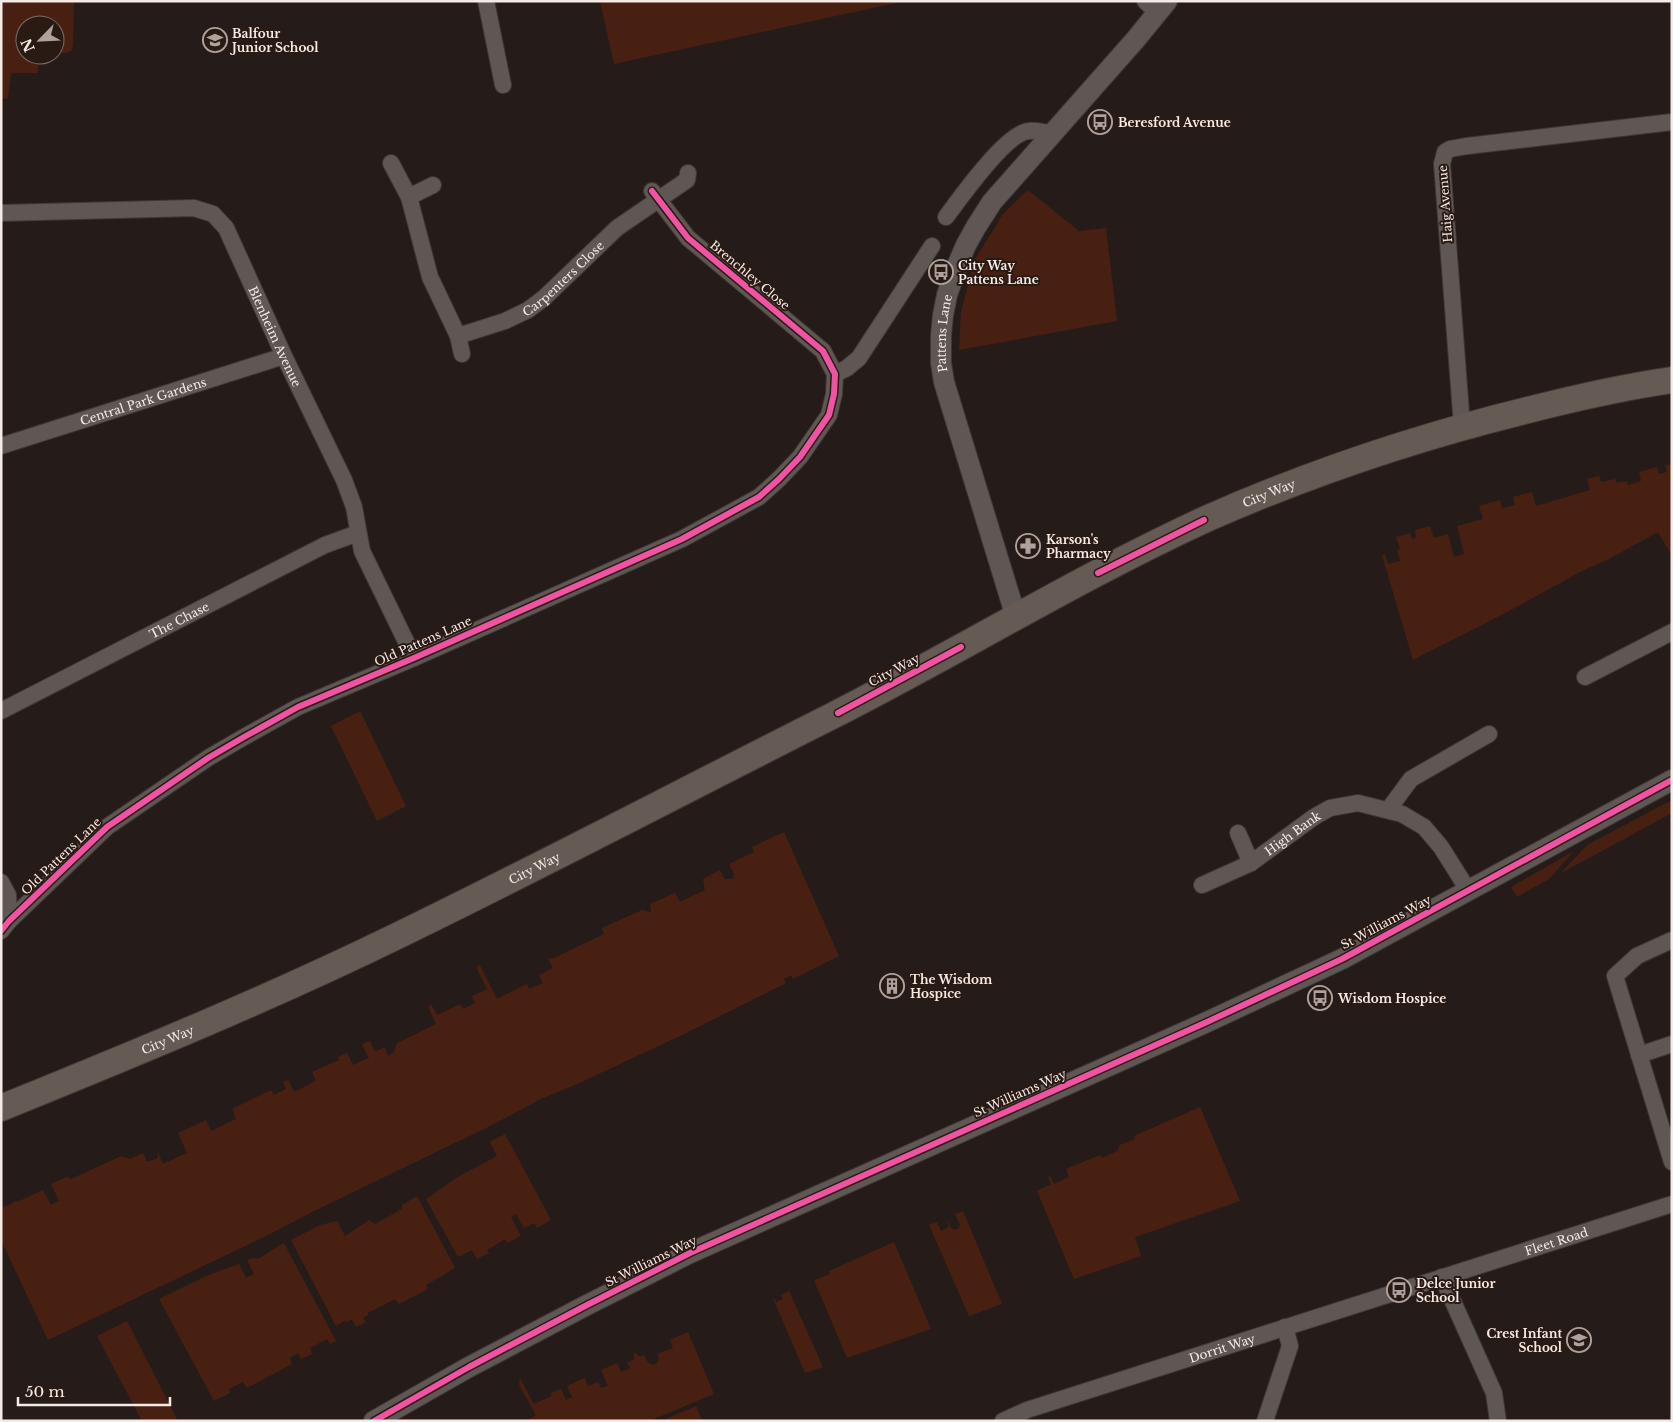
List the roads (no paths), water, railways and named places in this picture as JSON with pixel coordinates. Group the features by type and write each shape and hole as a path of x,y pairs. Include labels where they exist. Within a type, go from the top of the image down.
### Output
{"main road":[{"name":"City Way","path":"1,1108 175,1037 394,937 838,713 1016,617 1204,520 1264,494 1347,463 1462,426 1559,402 1672,380"}],"street":[{"path":"486,1 503,85"},
{"name":"Pattens Lane","path":"1016,617 944,382 941,363 941,335 948,295 966,245 992,202 1136,39 1157,5"},
{"name":"Haig Avenue","path":"1462,426 1442,164 1444,152 1467,146 1672,122"},
{"path":"946,217 974,180 1014,137 1028,130 1053,133"},
{"path":"391,163 409,196 430,277 458,336 462,354"},
{"path":"655,195 687,180 688,173"},
{"path":"409,196 433,185"},
{"name":"Carpenters Close","path":"458,336 528,310 544,298 616,228 655,195"},
{"name":"Brenchley Close","path":"655,195 688,238 823,351 834,374"},
{"name":"Blenheim Avenue","path":"1,213 194,208 213,214 226,228 284,356 344,480 354,507 362,551 414,658"},
{"path":"834,374 847,368 859,358 932,246"},
{"name":"Central Park Gardens","path":"1,446 284,356"},
{"name":"Old Pattens Lane","path":"5,926 107,827 208,758 298,707 414,658 682,539 758,498 800,457 829,415 834,394 834,374"},
{"name":"The Chase","path":"1,711 325,545 358,533"},
{"path":"1585,676 1672,632"},
{"path":"1388,810 1411,779 1489,734"},
{"name":"St Williams Way","path":"374,1421 469,1367 690,1253 1293,983 1386,936 1672,780"},
{"name":"High Bank","path":"1202,885 1251,863 1314,817 1330,808 1358,804 1408,816 1430,833 1448,857 1468,890"},
{"path":"1238,833 1251,863"},
{"path":"1,882 8,894 5,926"},
{"path":"1672,940 1637,956 1615,976 1672,1162"},
{"path":"1639,1055 1672,1044"},
{"name":"Fleet Road","path":"1442,1277 1672,1204"},
{"path":"1442,1277 1494,1394 1498,1421"},
{"name":"Dorrit Way","path":"1003,1421 1020,1412 1442,1277"},
{"path":"1265,1421 1290,1346 1285,1327"}],"place":[{"name":"Balfour Junior School","path":"215,40"},
{"name":"Beresford Avenue","path":"1100,122"},
{"name":"City Way Pattens Lane","path":"941,272"},
{"name":"Karson's Pharmacy","path":"1028,546"},
{"name":"The Wisdom Hospice","path":"892,986"},
{"name":"Wisdom Hospice","path":"1320,998"},
{"name":"Delce Junior School","path":"1399,1290"},
{"name":"Crest Infant School","path":"1579,1340"}]}
